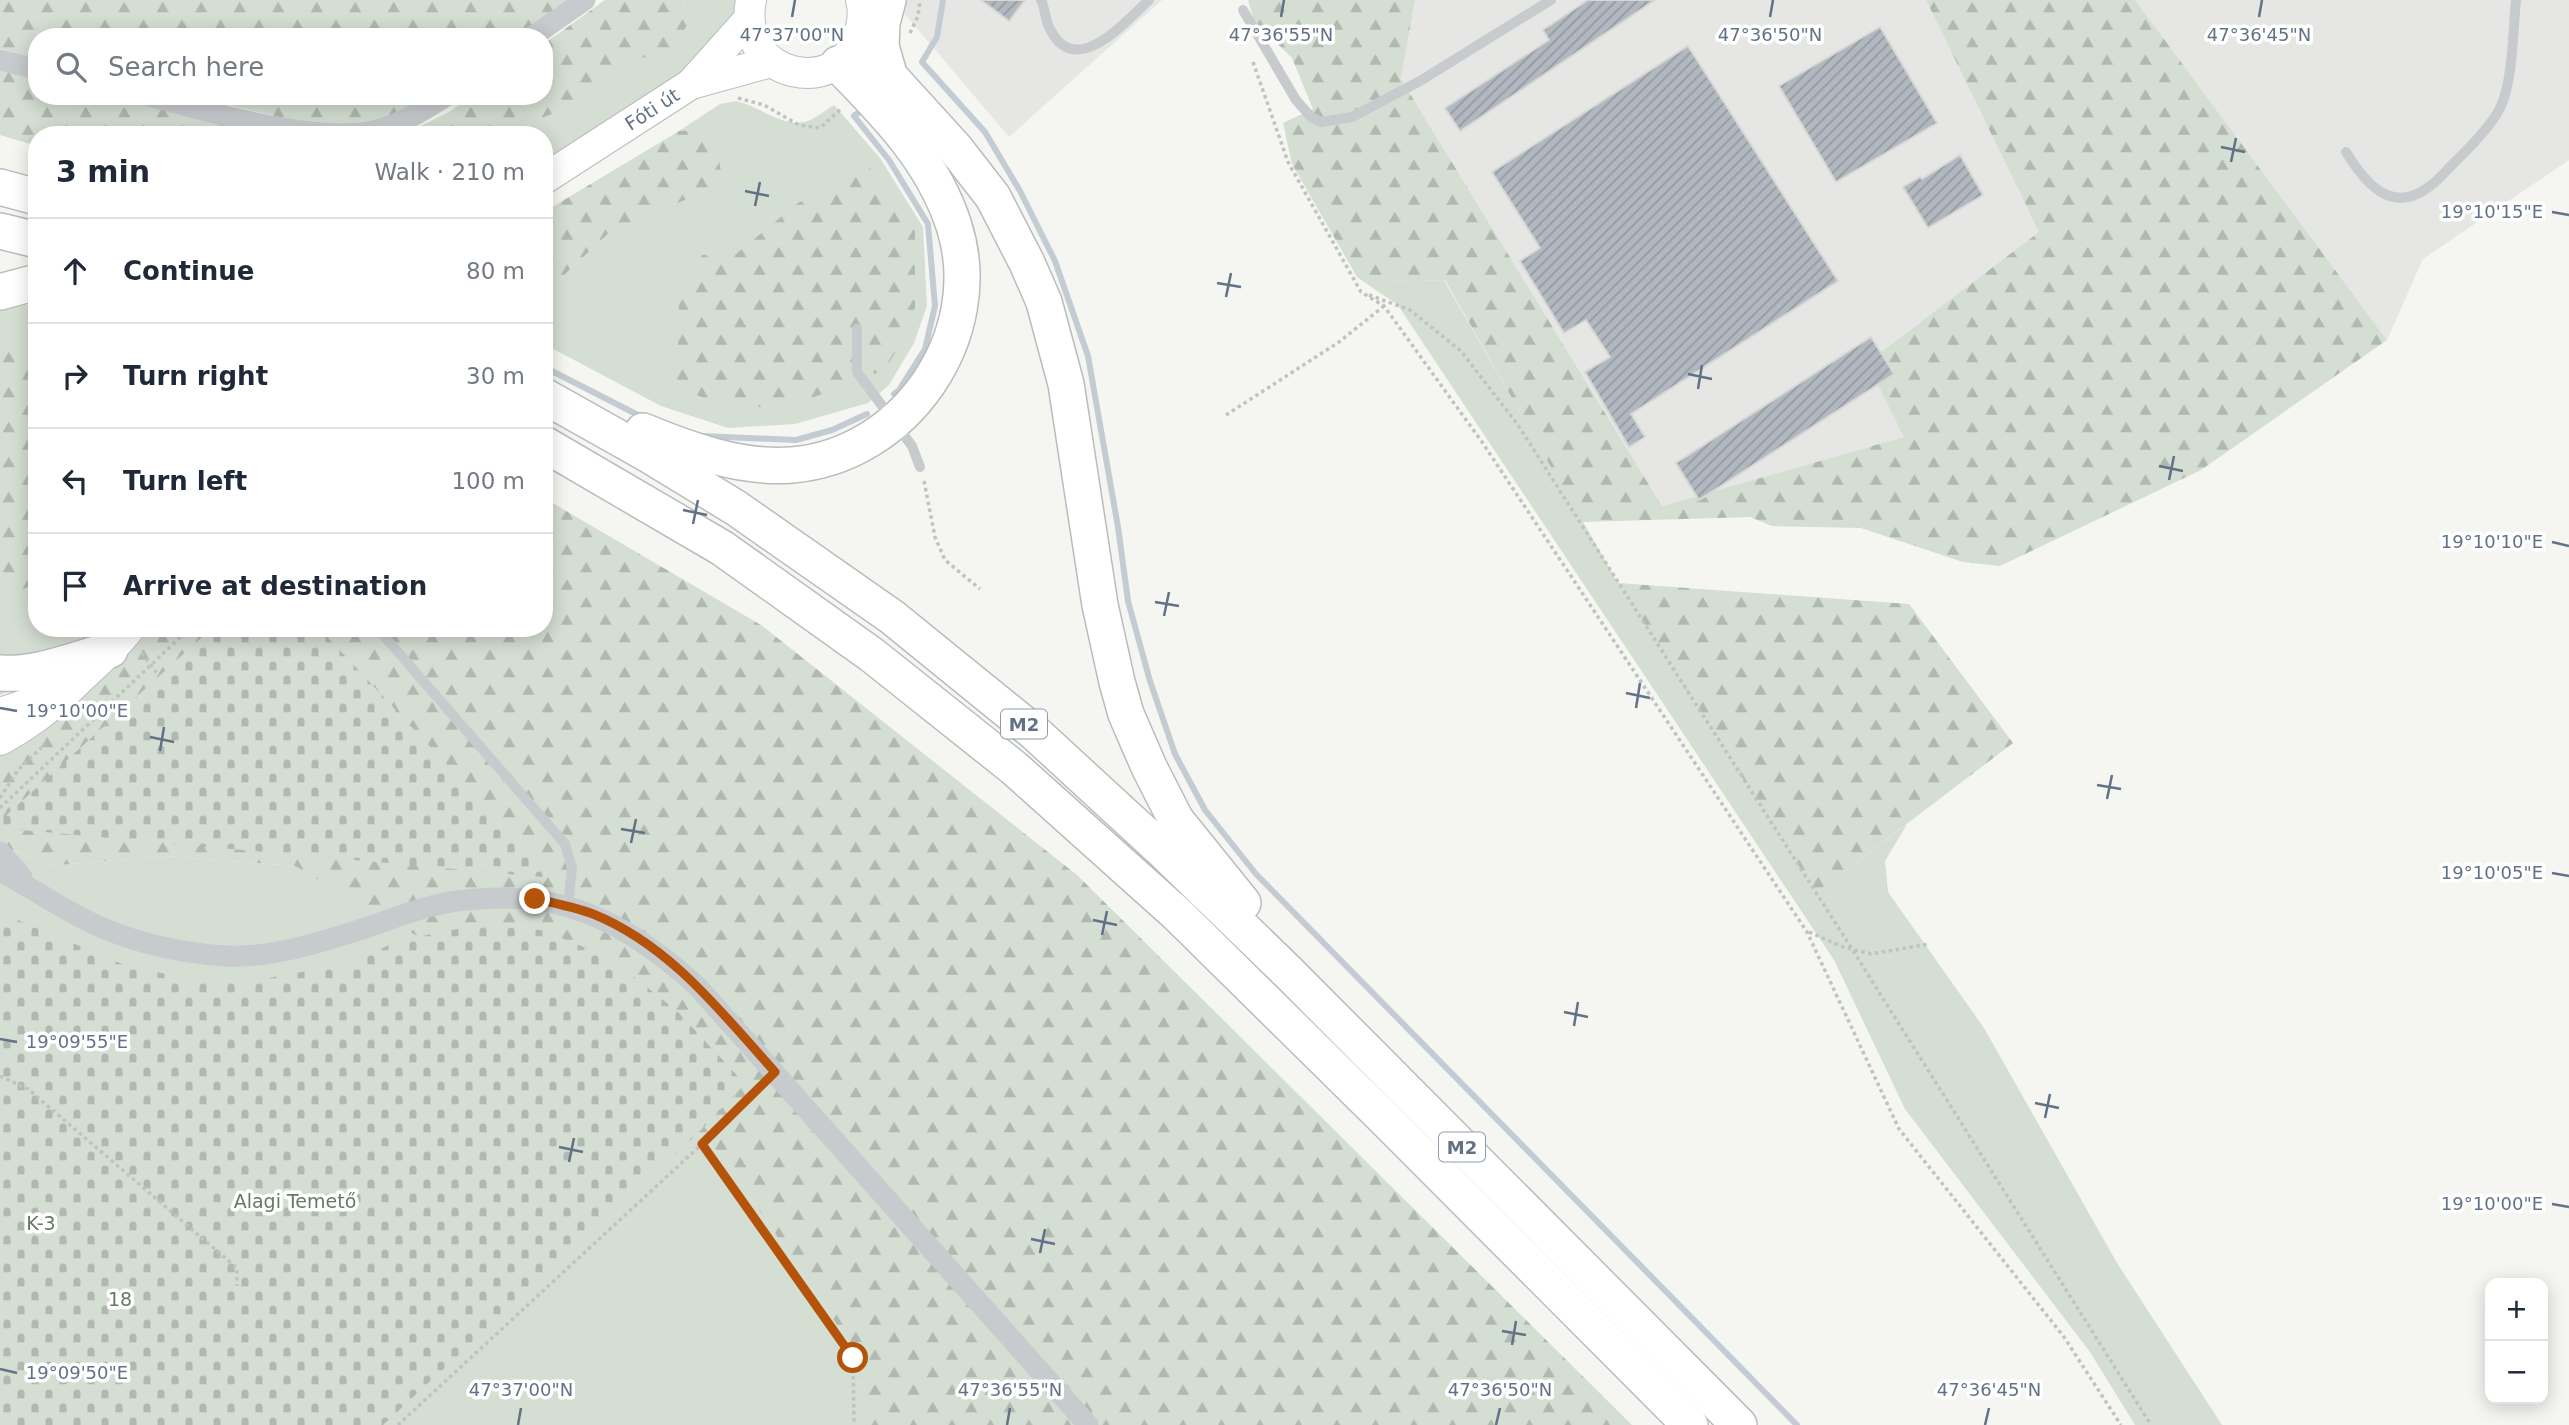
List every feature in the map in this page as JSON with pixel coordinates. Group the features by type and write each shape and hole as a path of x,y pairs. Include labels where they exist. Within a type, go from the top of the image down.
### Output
{"highway":[{"path":"553,401 634,427 684,448 755,464 791,465 831,457 852,449 908,410 931,383 957,318 962,290 962,265 954,226 936,180 916,149 879,76 882,23 888,0"},
{"path":"848,51 879,76 955,148 993,197 1027,263 1044,302 1066,384 1100,606 1116,682 1126,714 1176,820 1252,914 1287,971"},
{"path":"0,187 28,195"},
{"path":"0,231 28,238"},
{"path":"0,292 28,284"},
{"name":"M2","path":"553,401 736,508 892,617 1035,733 1160,848 1287,971 1739,1425"},
{"name":"M2","path":"553,449 722,548 872,655 1014,768 1177,914 1690,1425"},
{"path":"0,673 37,670 126,642"}],"main road":[{"path":"750,9 750,33 771,62 799,73 819,72 848,51 863,22 861,0"},
{"path":"691,84 750,9"},
{"name":"Fóti út","path":"553,173 691,84 771,62"},
{"path":"0,740 32,723 126,642"},
{"path":"0,713 68,691"}],"street":[{"path":"545,28 586,0"},
{"path":"0,60 28,67"},
{"path":"186,105 277,126"},
{"path":"388,126 432,105"},
{"path":"0,852 30,887"},
{"path":"0,871 79,917 114,933 151,944 227,956 311,946 455,901 497,897 535,899 568,906 592,913 616,925 667,959 697,986 1088,1425"}],"lane":[{"path":"1041,0 1048,26 1056,38 1069,48 1086,49 1107,40 1149,0"},
{"path":"1243,9 1296,100 1311,117 1321,122 1352,117 1375,105 1441,69 1551,0"},
{"path":"2346,152 2363,178 2393,198 2410,197 2430,187 2472,144 2500,107 2507,84 2516,0"},
{"path":"857,329 857,373 912,446 920,467"},
{"path":"385,637 565,844 572,868 568,906"}],"path":[{"path":"735,98 764,105 799,125 820,128 879,76 907,40 918,16 920,0"},
{"path":"1253,61 1288,162 1361,292 1384,306 1482,442 1807,932 1899,1129 2064,1337 2121,1425"},
{"path":"1361,292 1410,310 1461,351 1518,425 2151,1425"},
{"path":"1226,415 1339,342 1384,306"},
{"path":"920,467 936,537 946,560 981,589"},
{"path":"0,808 180,637"},
{"path":"126,642 159,676"},
{"path":"1807,932 1852,950 1871,954 1929,944"},
{"path":"398,1425 702,1144 775,1072"},
{"path":"0,1076 28,1089 237,1268 237,1286"},
{"path":"702,1144 853,1358 854,1425"}],"shaded area":[{"path":"893,0 1162,0 1009,137"},
{"path":"1415,0 1926,0 2039,232 1868,363 1905,437 1662,506 1401,79"},
{"path":"2135,0 2569,0 2569,160 2423,259 2387,340"}],"green space":[{"path":"0,0 569,0 530,28 28,28 28,56 0,49"},
{"path":"605,0 682,0 689,23 663,57 620,58 601,96 519,126 420,126 459,105 553,105 553,38"},
{"path":"682,0 741,0 743,6 712,54 553,161 553,126 510,126 544,105 553,105 553,99 620,58 689,23"},
{"path":"1248,0 1415,0 1401,79 1662,506 1904,437 1867,363 2039,232 1926,0 2135,0 2387,340 2201,470 2000,566 1963,562 1861,528 1772,526 1750,517 1582,522 1445,280 1387,282 1380,293 1357,277 1292,164 1283,123 1313,109 1292,58 1254,21"},
{"path":"0,69 28,76 28,105 152,105 242,126 28,126 28,143 0,135"},
{"path":"736,101 796,123 809,121 834,105 880,158 923,227 927,306 914,343 889,385 868,403 795,424 728,428 661,406 553,349 553,286 611,231 722,184 714,131 679,131 720,104"},
{"path":"229,105 414,105 371,125 309,124"},
{"path":"714,130 723,184 611,231 553,286 553,207 679,131"},
{"path":"869,167 915,227 915,308 903,339 885,370 874,374 865,353 840,387 796,404 731,409 677,387 679,301 702,255 736,254 798,203"},
{"path":"1444,280 1618,583 1816,893 1907,824 1885,861 1888,892 1984,1028 2117,1263 2222,1425 2135,1425 2090,1352 1905,1109 1834,960 1397,304 1380,293 1387,282"},
{"path":"28,305 28,637 97,637 62,667 0,695 0,308"},
{"path":"0,350 28,358 28,587 0,595"},
{"path":"553,503 761,625 1077,875 1632,1425 861,1425 861,1360 721,1154 673,1110 636,1062 295,866 166,856 47,866 0,844 0,744 141,637 553,637"},
{"path":"1618,583 1909,604 2013,743 1816,893"},
{"path":"202,637 327,637 553,878 0,828 0,821"},
{"name":"Alagi Temető","path":"0,844 47,866 166,856 295,866 636,1062 673,1110 721,1154 861,1360 861,1425 161,1425 0,1066"},
{"name":"Alagi Temető","path":"0,908 13,918 127,966 201,981 257,980 352,963 397,941 477,925 541,930 609,957 678,1012 745,1084 698,1133 383,1425 0,1425"}],"building":[{"path":"981,0 1025,0 1009,21"},
{"path":"1588,0 1655,0 1460,131 1445,108 1549,40 1543,30"},
{"path":"1880,27 1937,123 1836,182 1779,86"},
{"path":"1688,46 1838,281 1631,414 1645,437 1629,447 1585,372 1610,357 1586,320 1564,333 1520,261 1540,248 1492,172"},
{"path":"1960,155 1983,195 1928,228 1903,187 1920,177 1922,179"},
{"path":"1871,337 1894,374 1699,500 1676,463"}],"waterway":[{"path":"943,0 937,37 922,62 985,132 1020,191 1055,261 1088,356 1128,601 1150,681 1175,754 1205,810 1256,874 1797,1425"},
{"path":"862,110 854,116 889,160 928,224 935,306 925,349 894,394"},
{"path":"553,372 642,417"},
{"path":"702,436 796,440 832,430 867,414"}],"route":[{"path":"535,899 592,913 643,941 697,986 775,1072 702,1144 853,1358"}],"park label":[{"name":"K-3","path":"41,1223"},
{"name":"18","path":"120,1299"}]}
